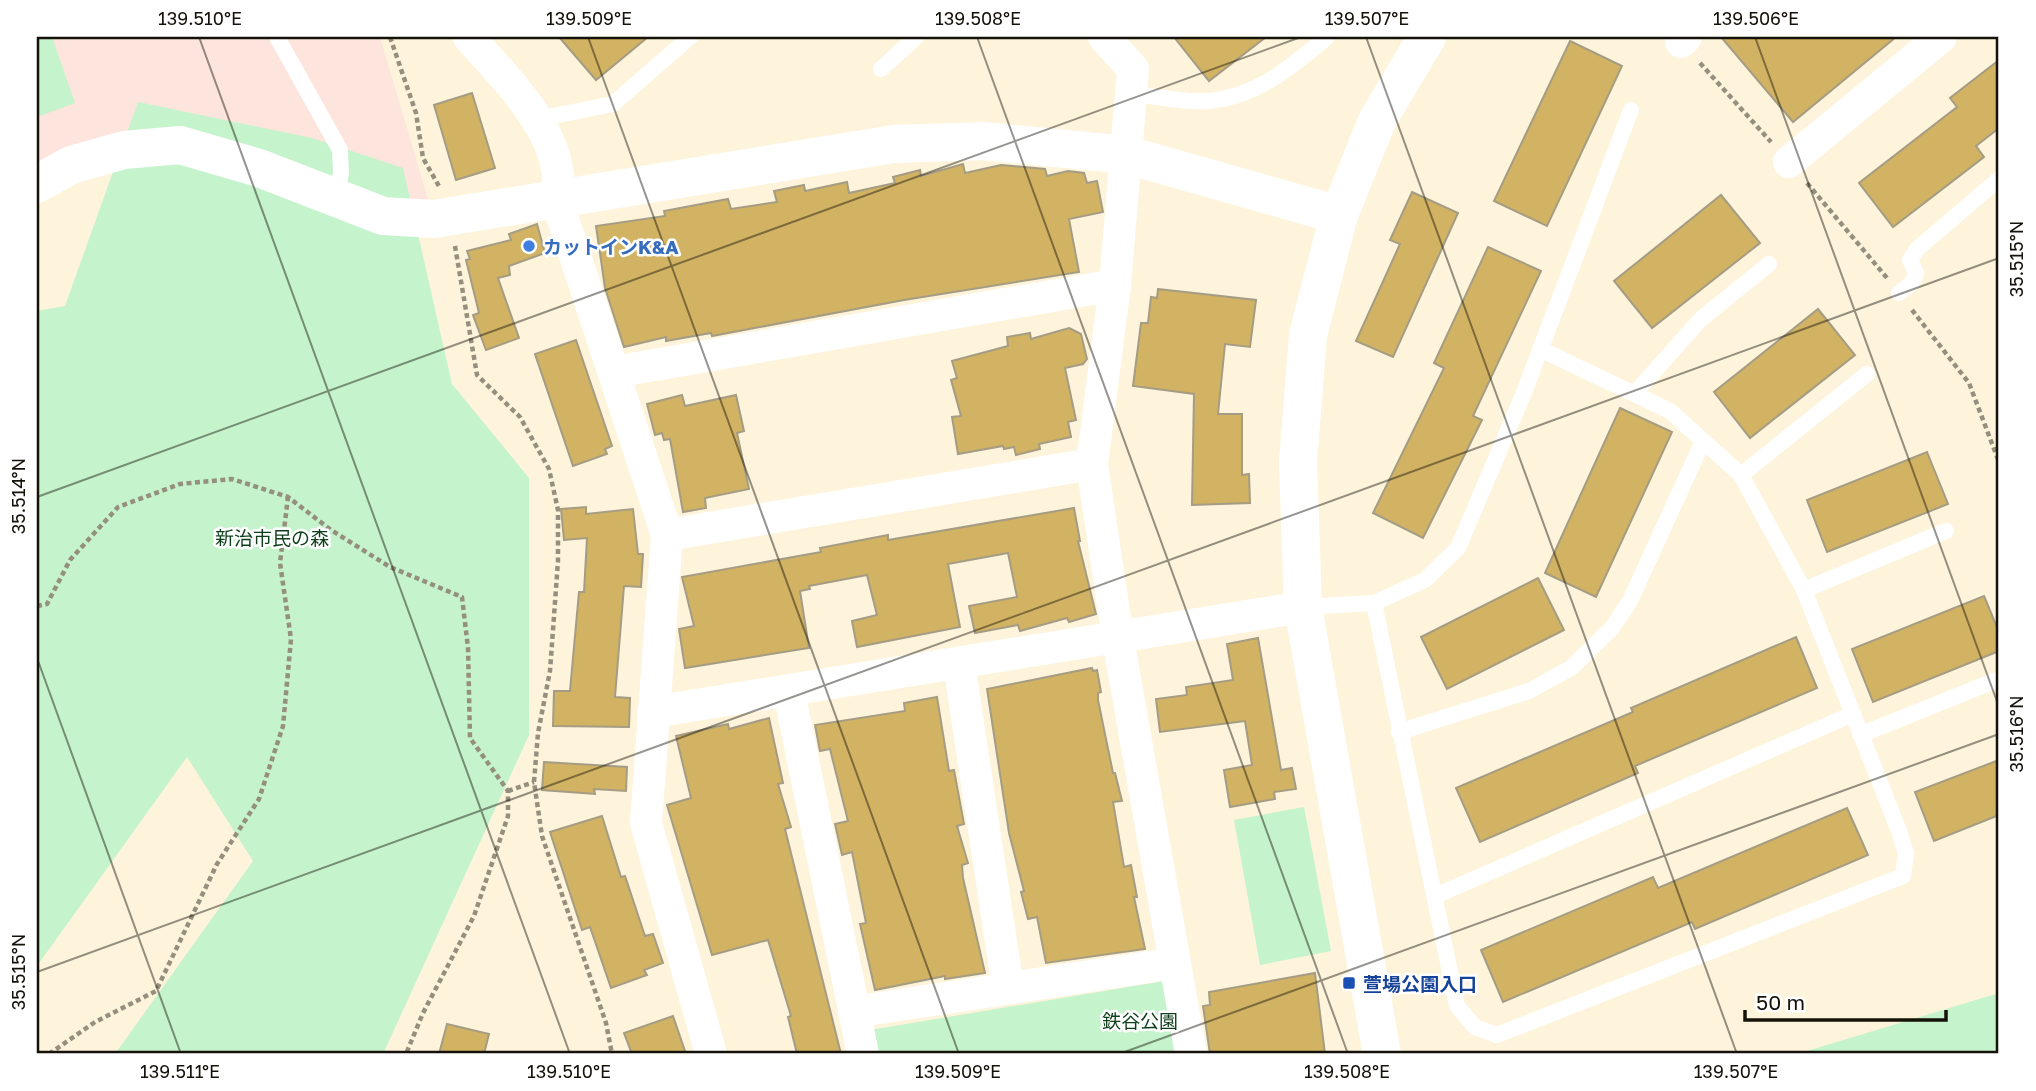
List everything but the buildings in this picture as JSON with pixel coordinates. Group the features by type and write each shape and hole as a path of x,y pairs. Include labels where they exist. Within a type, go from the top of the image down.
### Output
{"street":[{"path":"469,37 538,119 561,180 557,201 667,535 646,823 711,1054"},
{"path":"1104,37 1133,69 1128,155 1115,285 1092,464 1118,639 1191,1054"},
{"path":"1382,1054 1303,607 1298,462 1308,335 1339,215 1377,121 1427,37"},
{"path":"1789,162 1941,37"},
{"path":"37,184 71,165 124,150 180,145 259,167 383,216 454,217 894,144 983,141 1128,155 1339,215"},
{"path":"614,372 1115,285"},
{"path":"667,535 1092,464"},
{"path":"653,712 1303,607"},
{"path":"959,664 1009,988"},
{"path":"789,692 863,1054"},
{"path":"854,1012 1175,963"}],"lane":[{"path":"276,37 340,150 341,173 336,196"},
{"path":"538,119 613,104 690,37"},
{"path":"881,69 916,37"},
{"path":"1132,94 1208,101 1255,89 1283,74 1326,37"},
{"path":"1303,607 1374,603 1425,580 1458,548 1540,349 1631,110"},
{"path":"1899,293 1912,283 1916,273 1910,260 1917,249 1999,180"},
{"path":"1635,393 1701,320 1769,264"},
{"path":"1374,603 1457,1006 1475,1027 1497,1035 1903,876 1906,853 1899,831 1804,590 1741,475 1671,411 1540,349"},
{"path":"1741,475 1867,374"},
{"path":"1399,732 1529,691 1579,660 1612,628 1630,601 1703,442"},
{"path":"1804,590 1946,531"},
{"path":"1860,735 1999,679"},
{"path":"1435,896 1853,714"}],"path":[{"path":"390,37 416,113 423,158 438,183 444,204 454,217 477,374 520,416 549,469 558,510 558,561 550,671 538,733 534,782 542,836 606,1023 612,1054"},
{"path":"1683,39 1899,293 1969,383 1999,462"},
{"path":"37,606 47,604 70,560 118,507 180,484 232,479 288,496 331,530 390,566 462,597 468,648 470,738 508,791 508,816 474,916 423,1013 406,1054"},
{"path":"50,1054 95,1022 156,991 217,864 259,799 284,714 291,639 280,564 288,496"},
{"path":"508,791 534,782"}],"shaded area":[{"path":"37,37 380,37 430,206 267,160 37,175"}],"green space":[{"path":"37,37 52,37 75,103 37,117"},
{"name":"新治市民の森","path":"138,102 312,138 403,168 452,384 529,478 529,735 383,1054 115,1054 253,861 187,757 37,966 37,311 65,306"},
{"path":"1304,807 1331,951 1260,965 1234,820"},
{"name":"鉄谷公園","path":"1170,980 1182,1054 875,1054 870,1030"},
{"path":"1999,993 1999,1054 1797,1054"}],"place":[{"name":"カットインK&A","path":"529,246"},
{"name":"萱場公園入口","path":"1349,983"}]}
